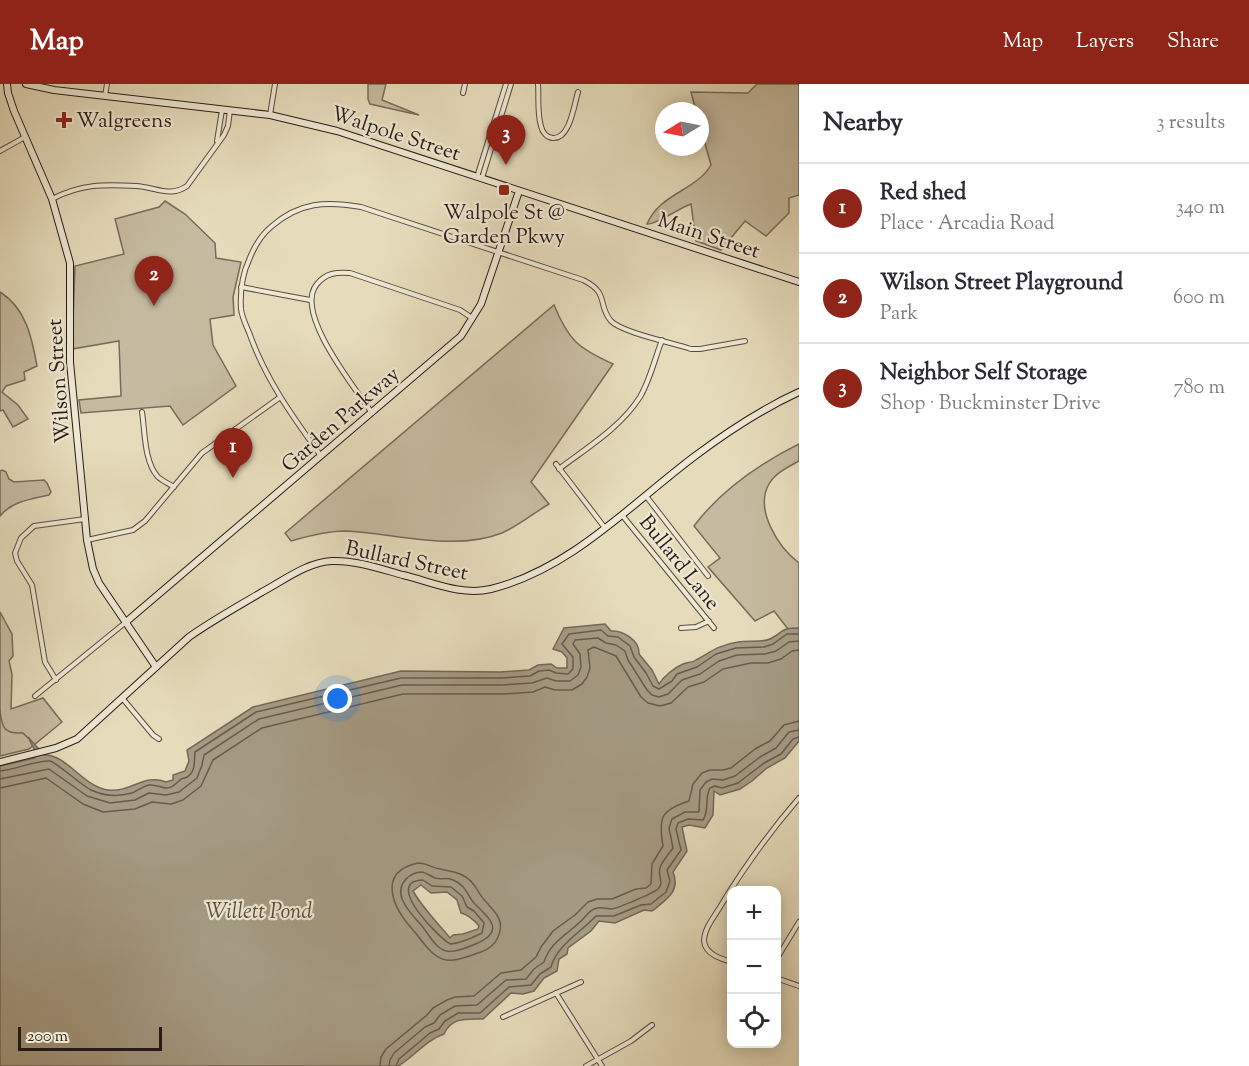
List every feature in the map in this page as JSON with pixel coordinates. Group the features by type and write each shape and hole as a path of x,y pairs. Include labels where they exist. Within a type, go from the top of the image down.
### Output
{"main road":[{"name":"Wilson Street","path":"7,84 8,93 25,137 52,199 70,263 70,362 87,540 93,569 99,583 156,668"},
{"name":"Walpole Street","path":"26,84 54,90 270,115 326,128 642,231"},
{"name":"Garden Parkway","path":"126,622 454,343 473,319 481,304 519,191"},
{"name":"Main Street","path":"642,231 799,282"},
{"name":"Bullard Street","path":"0,762 77,739 208,623 318,563 331,561 351,563 465,591 484,590 508,584 534,572 573,551 729,432 799,392"}],"street":[{"path":"105,96 107,84"},
{"path":"270,115 275,84"},
{"path":"463,93 465,84"},
{"path":"479,178 506,84"},
{"path":"479,178 511,84"},
{"path":"538,84 541,126 546,136 553,138 560,137 566,132 578,92"},
{"path":"217,143 222,109"},
{"path":"52,199 69,190 90,186 138,186 175,192 186,186 224,135 230,110"},
{"path":"0,151 25,137"},
{"path":"321,456 279,398 252,342 242,312 241,287 253,250 270,228 296,210 319,203 340,203 361,207 591,284 602,295 607,315 622,328 691,349 745,341"},
{"path":"372,412 326,344 313,315 310,300 314,287 326,275 333,272 350,273 460,310 473,319"},
{"path":"241,287 310,300"},
{"path":"605,528 558,466 610,430 631,410 641,395 662,340"},
{"path":"87,540 133,530 145,521 202,453 279,398"},
{"path":"142,412 153,470 174,487"},
{"path":"646,496 708,576"},
{"name":"Bullard Lane","path":"622,515 714,628"},
{"path":"56,680 45,662 32,585 16,561 15,553 21,538 34,526 85,519"},
{"path":"681,628 696,627 709,621"},
{"name":"Garden Parkway","path":"34,696 126,622"},
{"path":"123,699 159,739"},
{"path":"727,960 717,957 708,950 704,943 707,929 742,870 766,836 799,798"},
{"path":"781,953 799,922"},
{"path":"781,979 799,986"},
{"path":"503,1017 581,982"},
{"path":"556,993 602,1066"},
{"path":"586,1066 630,1041 652,1025"}],"shaded area":[{"path":"368,84 386,84 382,100 419,115 370,104"},
{"path":"757,84 799,84 799,195 789,198 789,213 766,236 745,221 721,250 696,241 691,204 656,222 647,224 660,206 697,181 711,165 708,156 709,102 694,102 691,92 748,93"},
{"path":"165,201 185,214 215,243 216,258 241,262 233,297 234,315 210,319 213,345 236,386 183,425 170,406 81,413 79,400 121,396 119,341 72,349 75,266 124,254 115,219 159,207"},
{"path":"0,292 16,306 22,315 30,334 37,366 24,372 25,380 6,386 2,392 18,405 28,419 13,427 3,410 0,411"},
{"path":"554,305 576,342 613,364 531,482 549,504 502,533 464,541 424,540 345,531 324,533 291,541 285,533"},
{"path":"799,444 799,461 772,480 765,494 765,505 771,528 784,548 799,563 799,631 788,629 774,611 755,621 708,567 720,558 694,526 716,501 742,479"},
{"path":"2,470 14,482 44,480 51,492 49,495 16,504 0,516 0,471"},
{"path":"0,612 12,634 13,656 9,661 12,674 11,709 43,698 62,722 29,749 0,756"}],"water":[{"name":"Willett Pond","path":"605,624 611,631 625,634 637,644 639,654 652,670 659,684 676,668 731,643 766,640 785,630 799,628 799,741 785,758 767,768 740,789 720,795 714,791 713,815 705,828 689,825 682,827 687,851 673,872 674,890 652,911 644,910 615,923 599,921 591,931 568,948 567,954 559,959 557,971 544,978 534,991 523,994 511,993 483,1019 465,1019 451,1024 444,1034 431,1040 398,1066 0,1066 0,766 35,758 35,751 28,737 44,755 60,760 99,788 116,790 144,781 166,782 173,780 173,775 185,771 189,761 187,750 253,707 401,671 501,672 529,670 538,665 551,664 557,668 567,668 567,658 562,652 553,649 564,628","holes":["421,885 431,893 447,892 457,900 461,913 473,920 479,926 478,929 453,935 450,938 413,891"]}],"waterway":[{"path":"0,711 5,729 23,733 28,738"}],"place":[{"name":"Walgreens","path":"64,120"},
{"name":"Neighbor Self Storage","path":"506,165"},
{"name":"Walpole St @ Garden Pkwy","path":"504,190"},
{"name":"Wilson Street Playground","path":"154,306"},
{"name":"Red shed","path":"233,478"}]}
